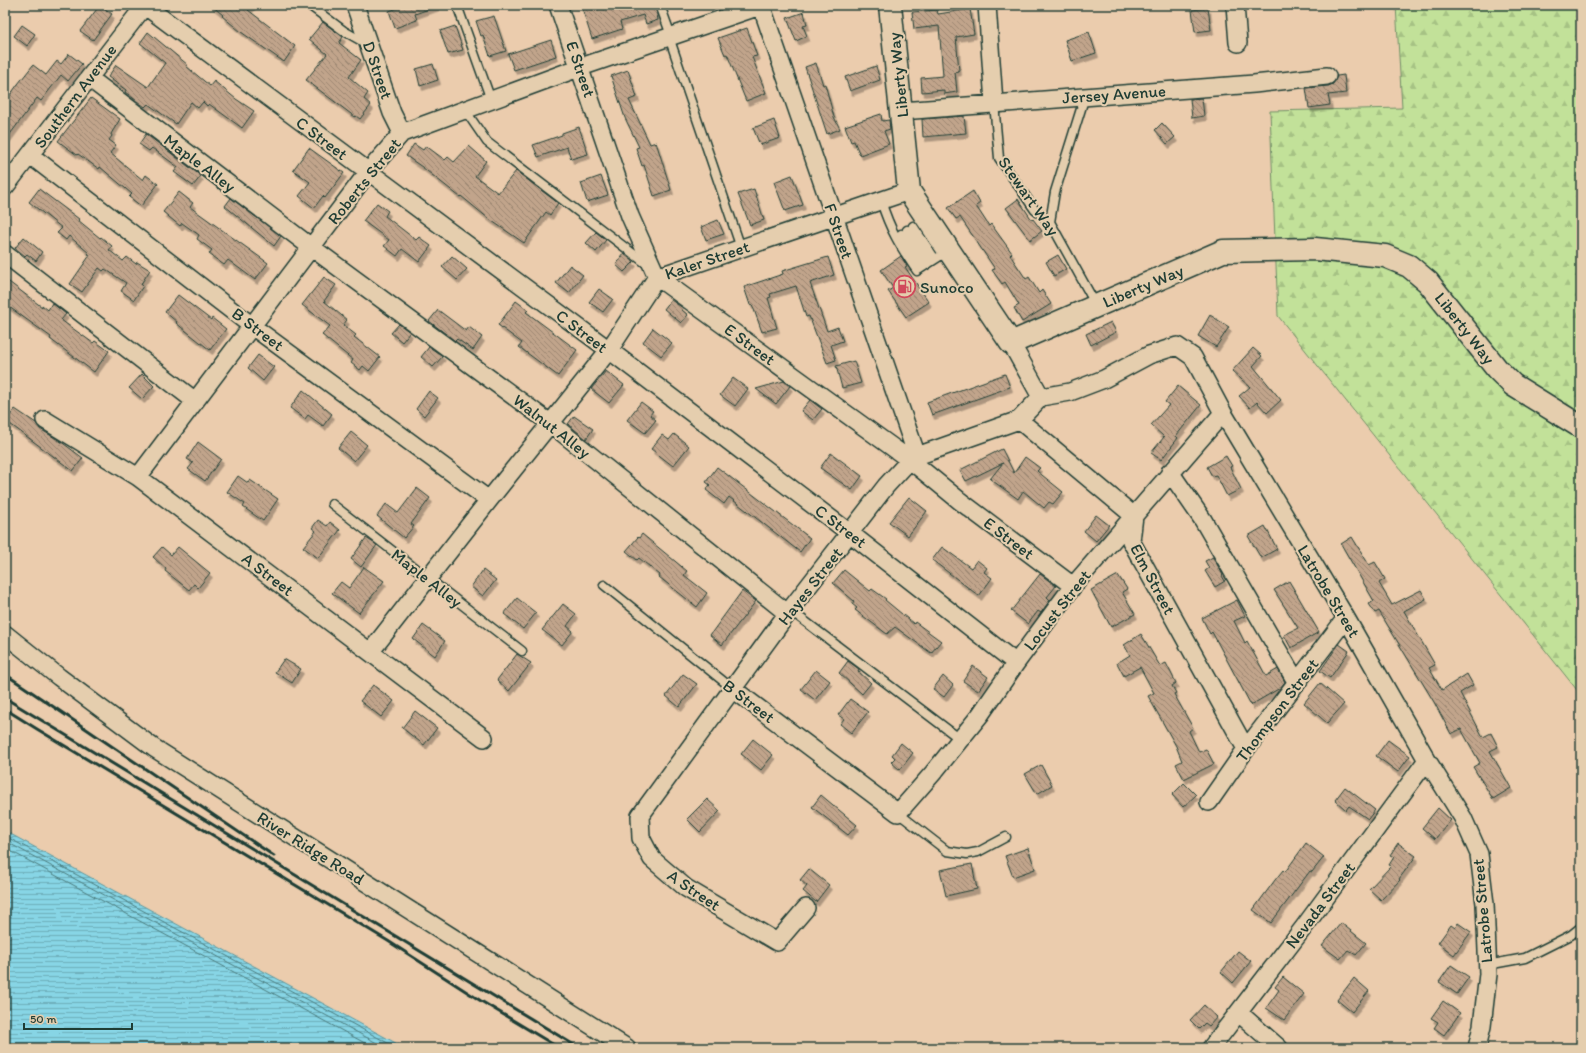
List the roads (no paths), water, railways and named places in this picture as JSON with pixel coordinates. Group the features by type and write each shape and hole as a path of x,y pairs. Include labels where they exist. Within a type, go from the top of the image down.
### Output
{"street":[{"name":"Southern Avenue","path":"5,187 144,5"},
{"name":"C Street","path":"144,5 609,350 851,534 1016,663"},
{"name":"D Street","path":"355,5 392,113 402,133"},
{"name":"E Street","path":"558,5 581,67 630,216 655,273 913,458 960,501 1073,586"},
{"name":"Roberts Street","path":"138,477 368,172 402,133 581,67 762,5"},
{"name":"F Street","path":"762,5 834,217 913,458"},
{"name":"Liberty Way","path":"890,5 909,191 908,229 934,260 1011,344 1223,251 1315,249 1385,256 1409,266 1428,282 1497,369 1513,385 1581,427"},
{"name":"Stewart Way","path":"987,5 994,103"},
{"path":"1235,5 1238,43"},
{"name":"Jersey Avenue","path":"901,111 1254,84 1327,76"},
{"name":"Maple Alley","path":"89,78 311,247"},
{"name":"B Street","path":"30,155 252,326 489,500"},
{"name":"Kaler Street","path":"371,651 609,350 655,273 741,248 909,191"},
{"name":"Walnut Alley","path":"311,247 550,423 789,611"},
{"path":"5,254 195,401"},
{"path":"1011,344 1041,397"},
{"name":"Latrobe Street","path":"1041,397 1070,392 1104,379 1149,355 1177,346 1193,357 1223,413 1346,618 1427,760 1463,818 1479,854 1485,904 1488,974 1482,1026 1477,1048"},
{"name":"Hayes Street","path":"640,816 789,611 851,534 886,486 913,458 1019,420 1041,397"},
{"name":"Locust Street","path":"898,813 980,715 1016,663 1073,586 1170,472 1223,413"},
{"name":"A Street","path":"45,420 138,477 371,651 484,738"},
{"path":"1019,420 1134,516"},
{"path":"1170,472 1203,520 1297,683"},
{"name":"Elm Street","path":"1134,516 1131,541 1246,749"},
{"name":"Thompson Street","path":"1209,802 1246,749 1346,618"},
{"name":"River Ridge Road","path":"5,634 59,677 154,748 627,1048"},
{"name":"B Street","path":"733,689 898,813"},
{"name":"Nevada Street","path":"1211,1048 1239,1013 1427,760"},
{"name":"A Street","path":"640,816 641,838 652,859 686,888 777,942 806,908"},
{"path":"1239,1013 1279,1048"}],"lane":[{"path":"309,5 344,31 369,45"},
{"path":"457,5 491,100"},
{"path":"660,5 669,30 669,37 741,248"},
{"path":"1050,222 1055,192 1085,96"},
{"name":"Stewart Way","path":"994,103 999,158 1035,210 1050,222 1096,306"},
{"path":"466,110 487,142 655,273"},
{"path":"880,201 889,226 908,229 917,271 934,260"},
{"name":"Maple Alley","path":"332,504 522,651"},
{"name":"B Street","path":"604,585 733,689"},
{"path":"789,611 960,739"},
{"path":"898,813 947,851 966,854 978,852 1006,837"},
{"path":"1487,965 1525,958 1571,935 1581,927"}],"water":[{"path":"5,831 405,1048 5,1048"}],"railway":[{"path":"5,674 274,856"},
{"path":"5,698 579,1048"},
{"path":"5,709 388,941 481,1001 559,1048"}],"place":[{"name":"Sunoco","path":"904,287"}]}
